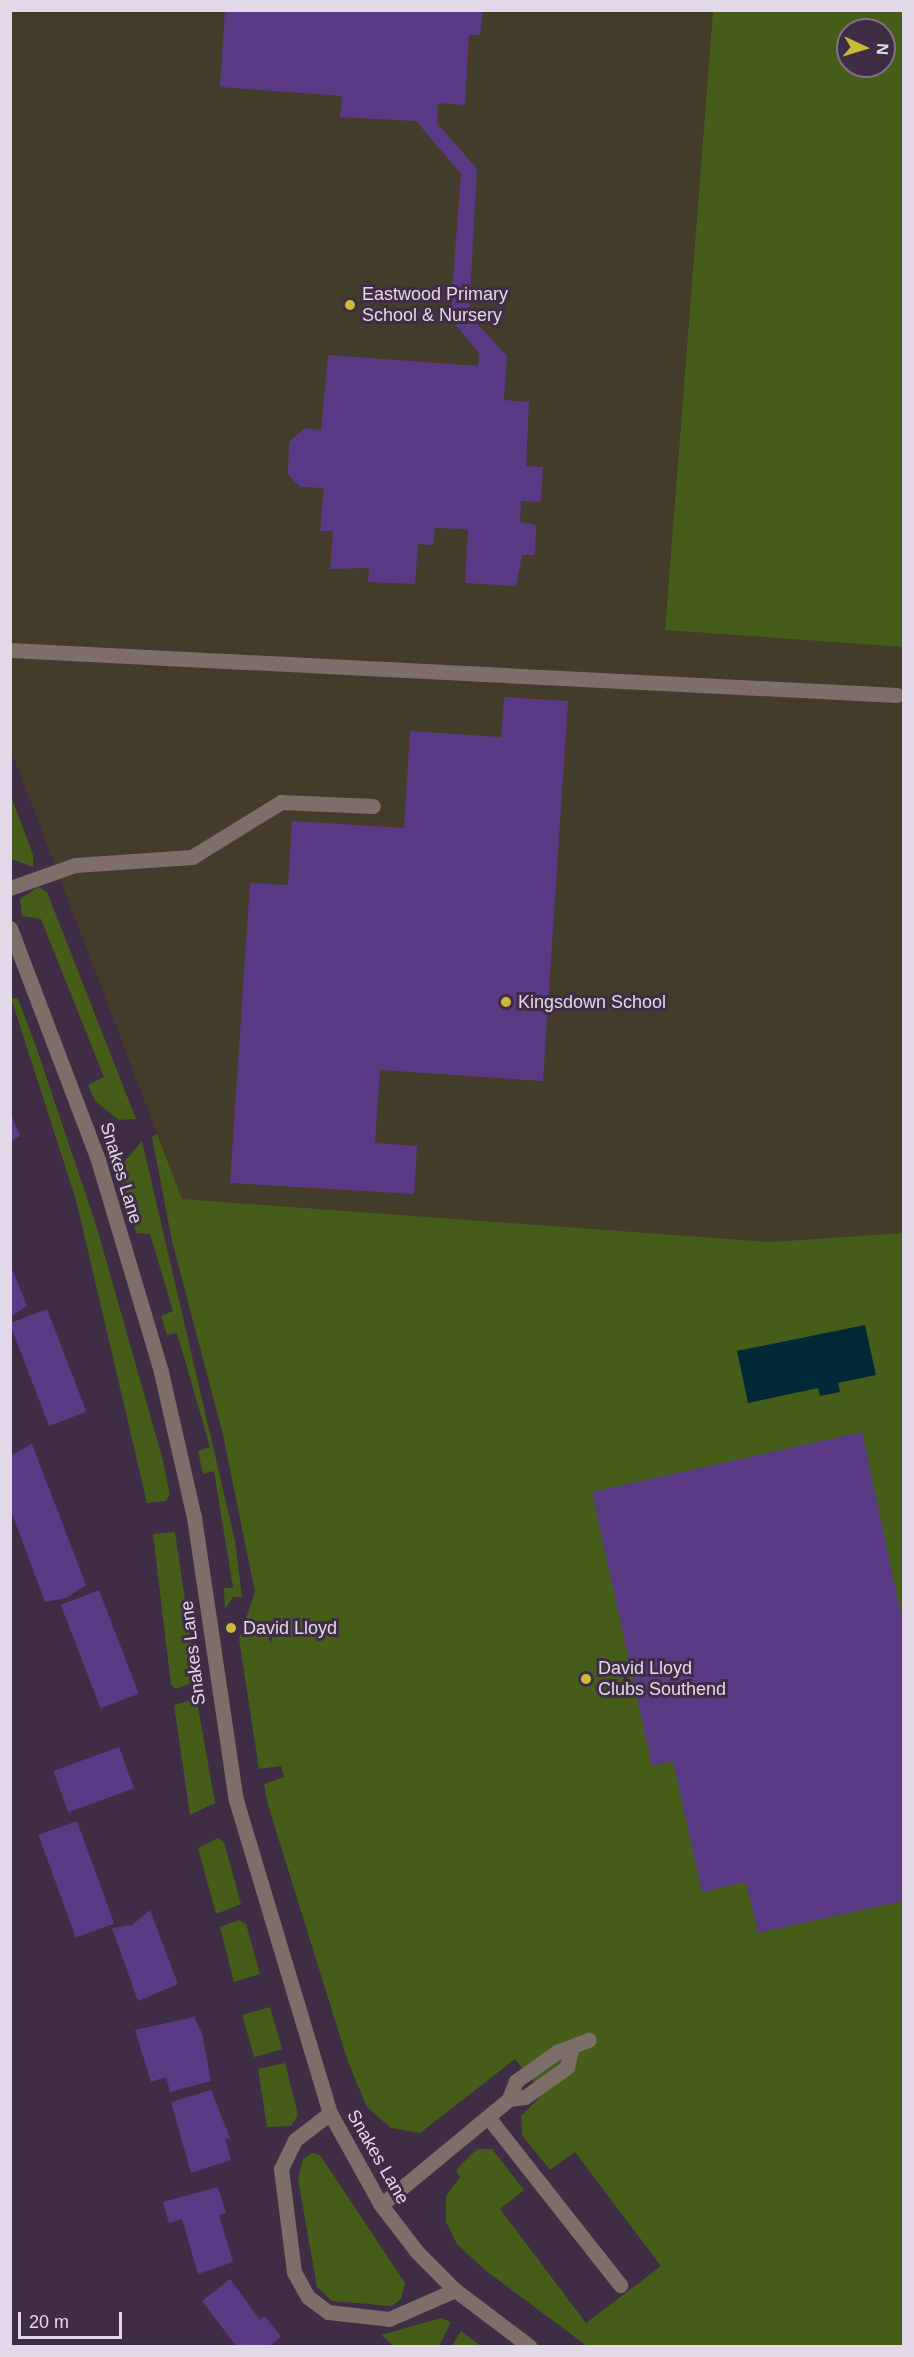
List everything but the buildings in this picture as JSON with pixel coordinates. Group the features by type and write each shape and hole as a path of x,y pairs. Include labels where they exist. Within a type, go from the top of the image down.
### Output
{"street":[{"path":"10,650 897,695"},
{"path":"10,888 75,865 192,857 281,802 374,806"},
{"name":"Snakes Lane","path":"10,928 98,1160 161,1372 194,1517 236,1800 330,2113 381,2205 455,2290 529,2346"},
{"path":"381,2205 509,2098 516,2081 557,2052 571,2050 589,2040"},
{"path":"330,2113 295,2140 281,2169 292,2261 308,2297 328,2312 389,2319 455,2290"},
{"path":"488,2117 620,2285"}],"shaded area":[{"path":"11,11 713,11 665,630 903,647 903,1233 770,1242 182,1199 11,750"}],"green space":[{"path":"713,11 903,11 903,647 665,630"},
{"path":"11,796 33,855 33,867 11,859"},
{"path":"38,887 47,892 136,1119 119,1120 95,1101 88,1085 104,1077 41,919 22,916 20,899"},
{"path":"11,998 18,999 37,1049 97,1228 162,1457 170,1494 166,1501 147,1503 76,1200"},
{"name":"David Lloyd Clubs Southend","path":"157,1134 182,1199 770,1242 903,1233 903,2346 587,2346 485,2270 457,2244 446,2222 446,2196 460,2177 456,2170 477,2149 492,2149 524,2190 500,2209 586,2323 661,2266 575,2152 550,2170 522,2135 521,2116 543,2094 515,2059 420,2133 391,2128 367,2107 348,2062 268,1805 264,1784 284,1777 281,1766 259,1769 239,1639 255,1592 223,1435 172,1241 152,1137"},
{"path":"142,1141 235,1541 242,1597 233,1597 225,1609 224,1588 233,1588 214,1471 203,1474 198,1451 210,1447 177,1333 167,1335 161,1316 173,1311 150,1234 136,1233 121,1181 125,1161"},
{"path":"175,1532 197,1681 176,1689 171,1685 153,1534"},
{"path":"192,1700 198,1707 215,1803 190,1815 174,1705"},
{"path":"218,1838 224,1842 241,1904 216,1914 198,1848"},
{"path":"239,1920 246,1924 260,1974 234,1982 220,1927"},
{"path":"270,2007 282,2049 254,2057 242,2015"},
{"path":"285,2063 298,2115 291,2126 267,2127 258,2069"},
{"path":"312,2153 320,2155 405,2283 401,2299 392,2306 332,2301 317,2287 298,2179 303,2159"},
{"path":"441,2318 451,2322 439,2346 394,2346 381,2335"},
{"path":"461,2331 478,2344 481,2346 452,2346"}],"water":[{"path":"865,1325 876,1375 838,1383 840,1392 820,1396 818,1388 748,1403 737,1351"}],"place":[{"name":"Eastwood Primary School & Nursery","path":"350,305"},
{"name":"Kingsdown School","path":"506,1002"},
{"name":"David Lloyd","path":"231,1628"},
{"name":"David Lloyd Clubs Southend","path":"586,1679"}]}
